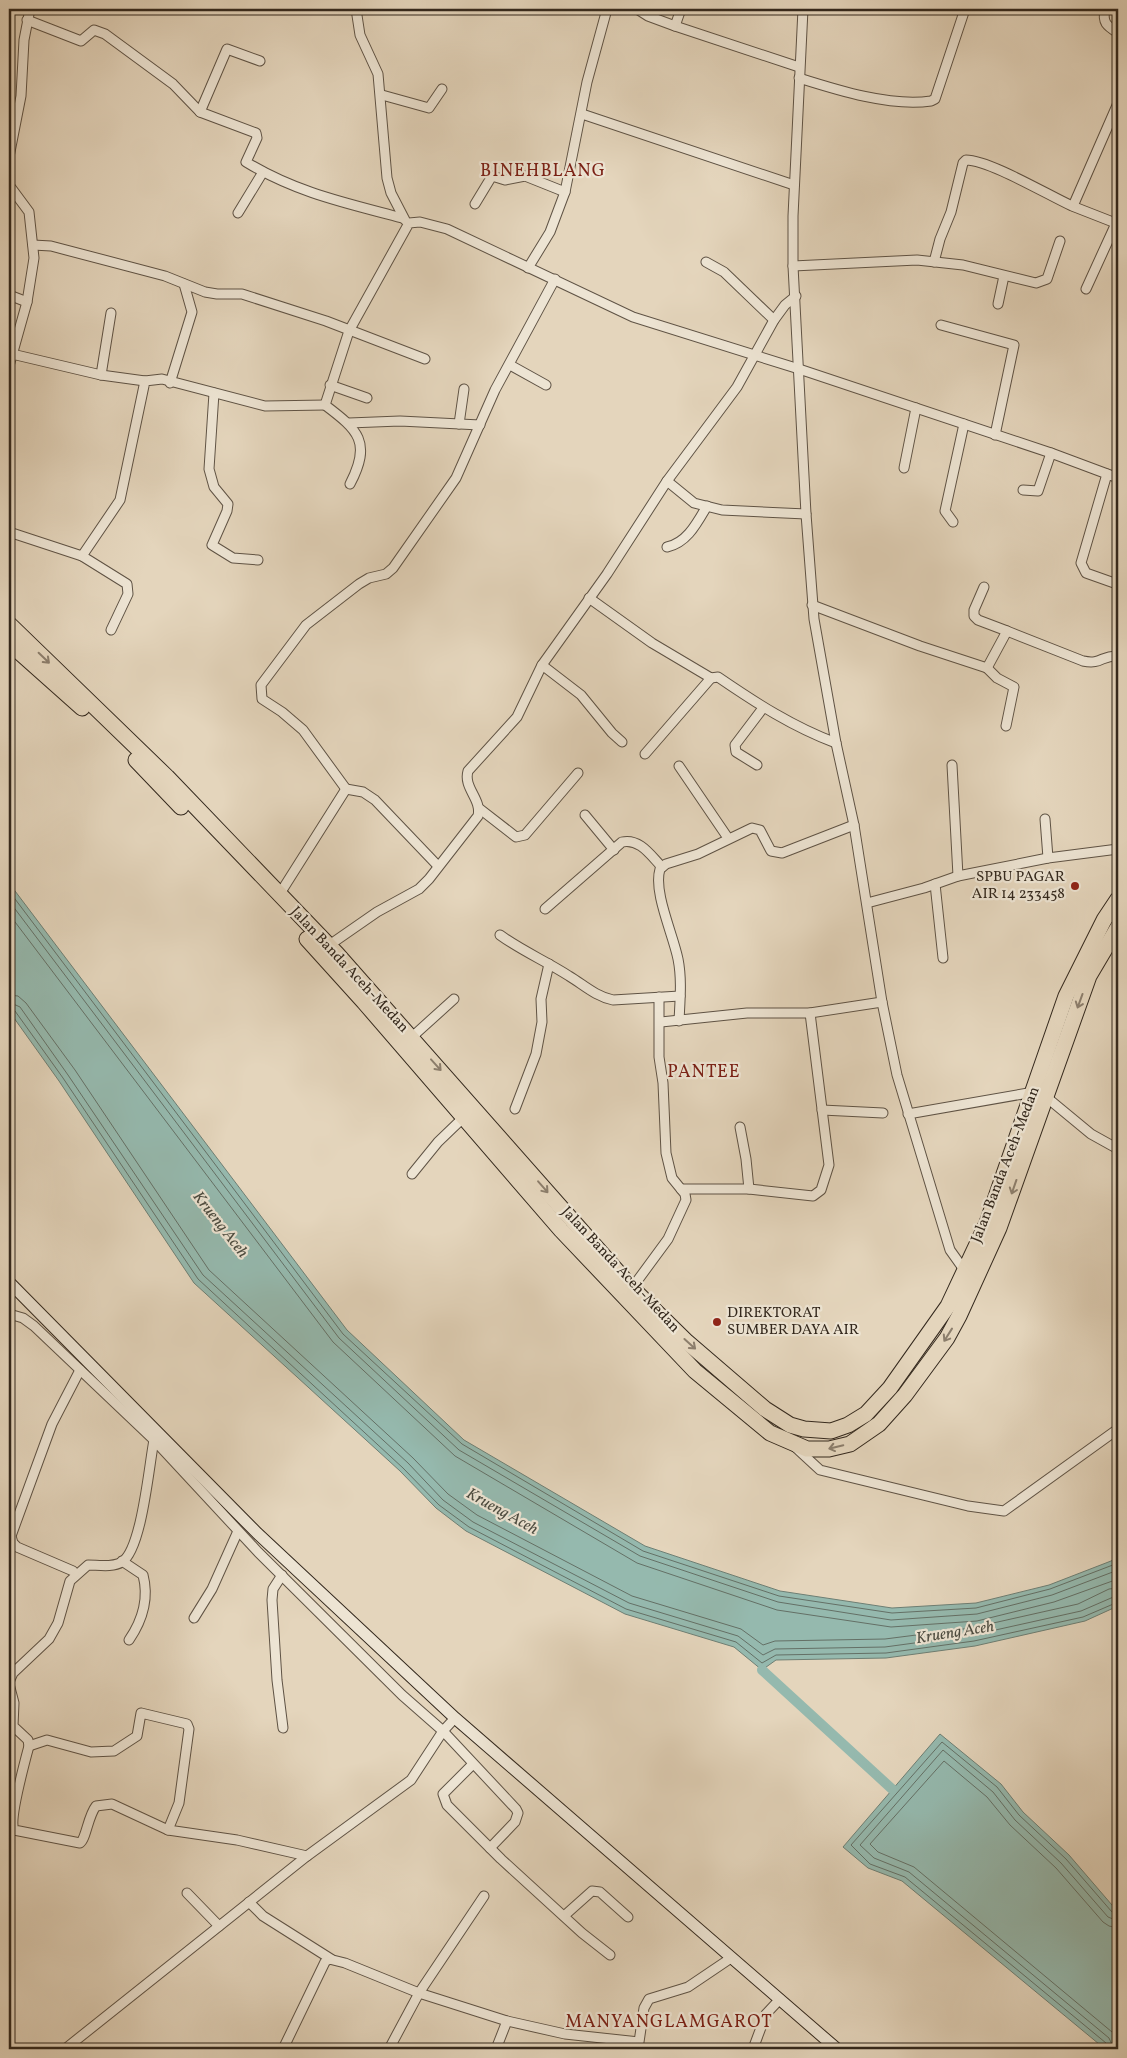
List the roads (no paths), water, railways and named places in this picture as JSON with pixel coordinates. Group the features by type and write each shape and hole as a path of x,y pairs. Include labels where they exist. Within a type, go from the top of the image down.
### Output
{"highway":[{"name":"Jalan Banda Aceh-Medan","path":"9,624 140,749 412,1037 469,1113 567,1237 695,1371 770,1433 793,1445 807,1449 829,1449 850,1444 879,1424 905,1395 947,1338 999,1228 1040,1094 1066,996 1104,920 1118,899"},
{"name":"Jalan Banda Aceh-Medan","path":"9,643 101,724 227,854 632,1288 687,1342 765,1409 790,1425 804,1429 831,1431 848,1425 866,1414 890,1388 948,1306 987,1223 1089,976 1118,927"}],"street":[{"path":"9,157 21,96 27,20 30,9"},
{"path":"356,9 360,35 378,74 382,96 387,178 391,193 405,220"},
{"path":"528,268 550,232 565,192 587,82 607,9"},
{"path":"637,9 648,16 675,26 799,67"},
{"path":"675,26 681,9"},
{"path":"803,9 794,185 793,266 812,605 836,743 854,825 882,1002 908,1114 950,1250 964,1270"},
{"path":"799,78 831,88 883,100 931,102 935,99 946,71 965,9"},
{"path":"1106,9 1104,20 1106,24 1118,33"},
{"path":"27,20 81,41 91,31 96,29 173,84 200,112 256,133 257,138 246,162 263,172 314,195 448,230 633,317 916,408 1051,453 1118,478"},
{"path":"200,112 227,49 260,61"},
{"path":"382,96 429,108 442,89"},
{"path":"1073,206 1118,103"},
{"path":"582,114 794,185"},
{"path":"934,262 940,239 952,212 963,163 966,160 973,161 1010,176 1073,206 1118,222 1086,289"},
{"path":"238,213 263,172"},
{"path":"475,204 492,176 505,180 525,176 565,192"},
{"path":"9,184 29,212 33,246 33,274 9,366"},
{"path":"325,405 349,331 405,220"},
{"path":"793,266 902,261 934,262 963,265 1036,283 1045,281 1060,241"},
{"path":"33,246 51,246 165,276 217,294 242,294 326,321 425,359"},
{"path":"706,262 724,272 774,320"},
{"path":"998,304 1004,276"},
{"path":"438,866 375,800 362,792 346,789 303,730 282,712 262,699 260,685 306,625 359,584 390,572 456,478 495,390 510,366 554,279"},
{"path":"170,383 192,312 184,284"},
{"path":"9,295 27,302"},
{"path":"578,773 525,835 516,837 480,809 467,782 468,771 517,717 542,665 667,481 732,394 784,305 796,296"},
{"path":"101,375 111,313"},
{"path":"942,325 1014,345 1015,348 995,435"},
{"path":"12,354 101,375 145,381 162,379 170,383 187,385 265,406 325,405 349,423 360,440 356,473 350,484"},
{"path":"510,366 546,385"},
{"path":"82,556 120,500 145,381"},
{"path":"330,386 367,398"},
{"path":"459,424 464,389"},
{"path":"214,393 209,469 214,486 228,504 227,511 212,545 233,558 258,560"},
{"path":"904,468 916,408"},
{"path":"349,423 400,421 480,426"},
{"path":"953,522 945,511 964,424"},
{"path":"1023,490 1038,491 1051,453"},
{"path":"1108,474 1081,563 1086,573 1117,584"},
{"path":"667,481 694,503 722,510 806,514"},
{"path":"666,547 681,541 694,528 707,506"},
{"path":"9,532 82,556 128,586 128,594 111,630"},
{"path":"984,587 974,610 974,616 978,620 1083,661 1096,664 1110,656 1118,656"},
{"path":"589,598 652,643 711,678 718,677 763,708 806,732 836,743"},
{"path":"812,605 920,646 987,668 996,678 1014,687 1006,726"},
{"path":"987,668 1007,631"},
{"path":"542,665 582,695 612,733 622,742"},
{"path":"645,754 711,678"},
{"path":"757,765 736,752 735,745 763,708"},
{"path":"952,765 958,876"},
{"path":"679,766 728,838"},
{"path":"279,895 346,789"},
{"path":"328,946 377,912 419,889 478,816 480,809"},
{"path":"584,815 614,850"},
{"path":"1045,819 1048,858"},
{"path":"679,1020 678,960 659,887 658,875 662,867 698,854 728,838 756,828 763,833 771,851 782,854 854,825"},
{"path":"545,909 622,842 630,840 641,846 662,867"},
{"path":"867,902 958,876 1048,858 1118,849"},
{"path":"935,884 942,958"},
{"path":"500,935 531,956 549,964 603,998 612,1000 680,996"},
{"path":"515,1109 536,1054 542,1022 541,999 549,964"},
{"path":"632,1288 668,1239 686,1198 682,1189 672,1178 666,1153 658,1048 661,1022 659,997"},
{"path":"412,1037 454,998"},
{"path":"661,1022 747,1013 810,1013 882,1002"},
{"path":"682,1189 748,1189 813,1196 822,1190 829,1164 810,1013"},
{"path":"908,1114 1040,1094 1091,1134 1118,1149"},
{"path":"822,1110 883,1113"},
{"path":"412,1174 438,1142 469,1113"},
{"path":"740,1127 746,1160 748,1189"},
{"path":"9,1282 258,1533 455,1718 837,2049"},
{"path":"9,1314 23,1318 34,1326 154,1440 238,1531 402,1695 443,1732 518,1814 515,1822 490,1848"},
{"path":"73,1571 17,1547 10,1536 52,1424 80,1370"},
{"path":"793,1445 811,1464 827,1472 968,1506 1004,1511 1118,1429"},
{"path":"154,1440 137,1535 122,1561 108,1566 88,1565 70,1581 58,1623 49,1638 12,1673 9,1683 14,1703 13,1726 28,1740 29,1746 13,1818 14,1830 80,1843 84,1839 86,1826 92,1811 96,1806 103,1803 112,1804 168,1830 246,1842 307,1856"},
{"path":"194,1618 212,1589 238,1531"},
{"path":"122,1561 142,1575 146,1589 146,1599 137,1627 129,1640"},
{"path":"282,1575 273,1589 272,1600 277,1680 283,1728"},
{"path":"29,1746 47,1740 92,1752 114,1751 137,1736 141,1713 187,1724 189,1729 180,1796 168,1830"},
{"path":"65,2049 307,1856 411,1780 443,1732 455,1718"},
{"path":"472,1764 447,1788 443,1794 444,1800 490,1848 564,1916 610,1955"},
{"path":"564,1916 589,1892 596,1891 628,1917"},
{"path":"187,1892 219,1926"},
{"path":"389,2049 419,1993 484,1896"},
{"path":"250,1902 263,1916 331,1959 419,1993 507,2021 565,2034 639,2045 644,2008 649,1999 688,1987 731,1958"},
{"path":"283,2049 325,1962 331,1959"},
{"path":"753,2049 766,2014 780,1999"},
{"path":"496,2049 507,2021"}],"water":[{"name":"Krueng Aceh","path":"9,883 347,1330 464,1440 645,1546 780,1591 892,1608 976,1603 1049,1585 1118,1557 1118,1606 1085,1621 975,1646 886,1658 776,1660 762,1670 734,1647 625,1614 466,1531 436,1508 400,1471 194,1283 59,1081 9,1011"},
{"path":"940,1734 1001,1784 1023,1812 1069,1855 1118,1912 1118,2049 1105,2049 902,1881 868,1868 843,1847"}],"waterway":[{"path":"762,1670 892,1789"}],"place":[{"name":"SPBU PAGAR AIR 14 233458","path":"1075,886"},
{"name":"DIREKTORAT SUMBER DAYA AIR","path":"717,1322"}],"district":[{"name":"BINEHBLANG","path":"543,171"},
{"name":"PANTEE","path":"704,1072"},
{"name":"MANYANGLAMGAROT","path":"669,2022"}]}
